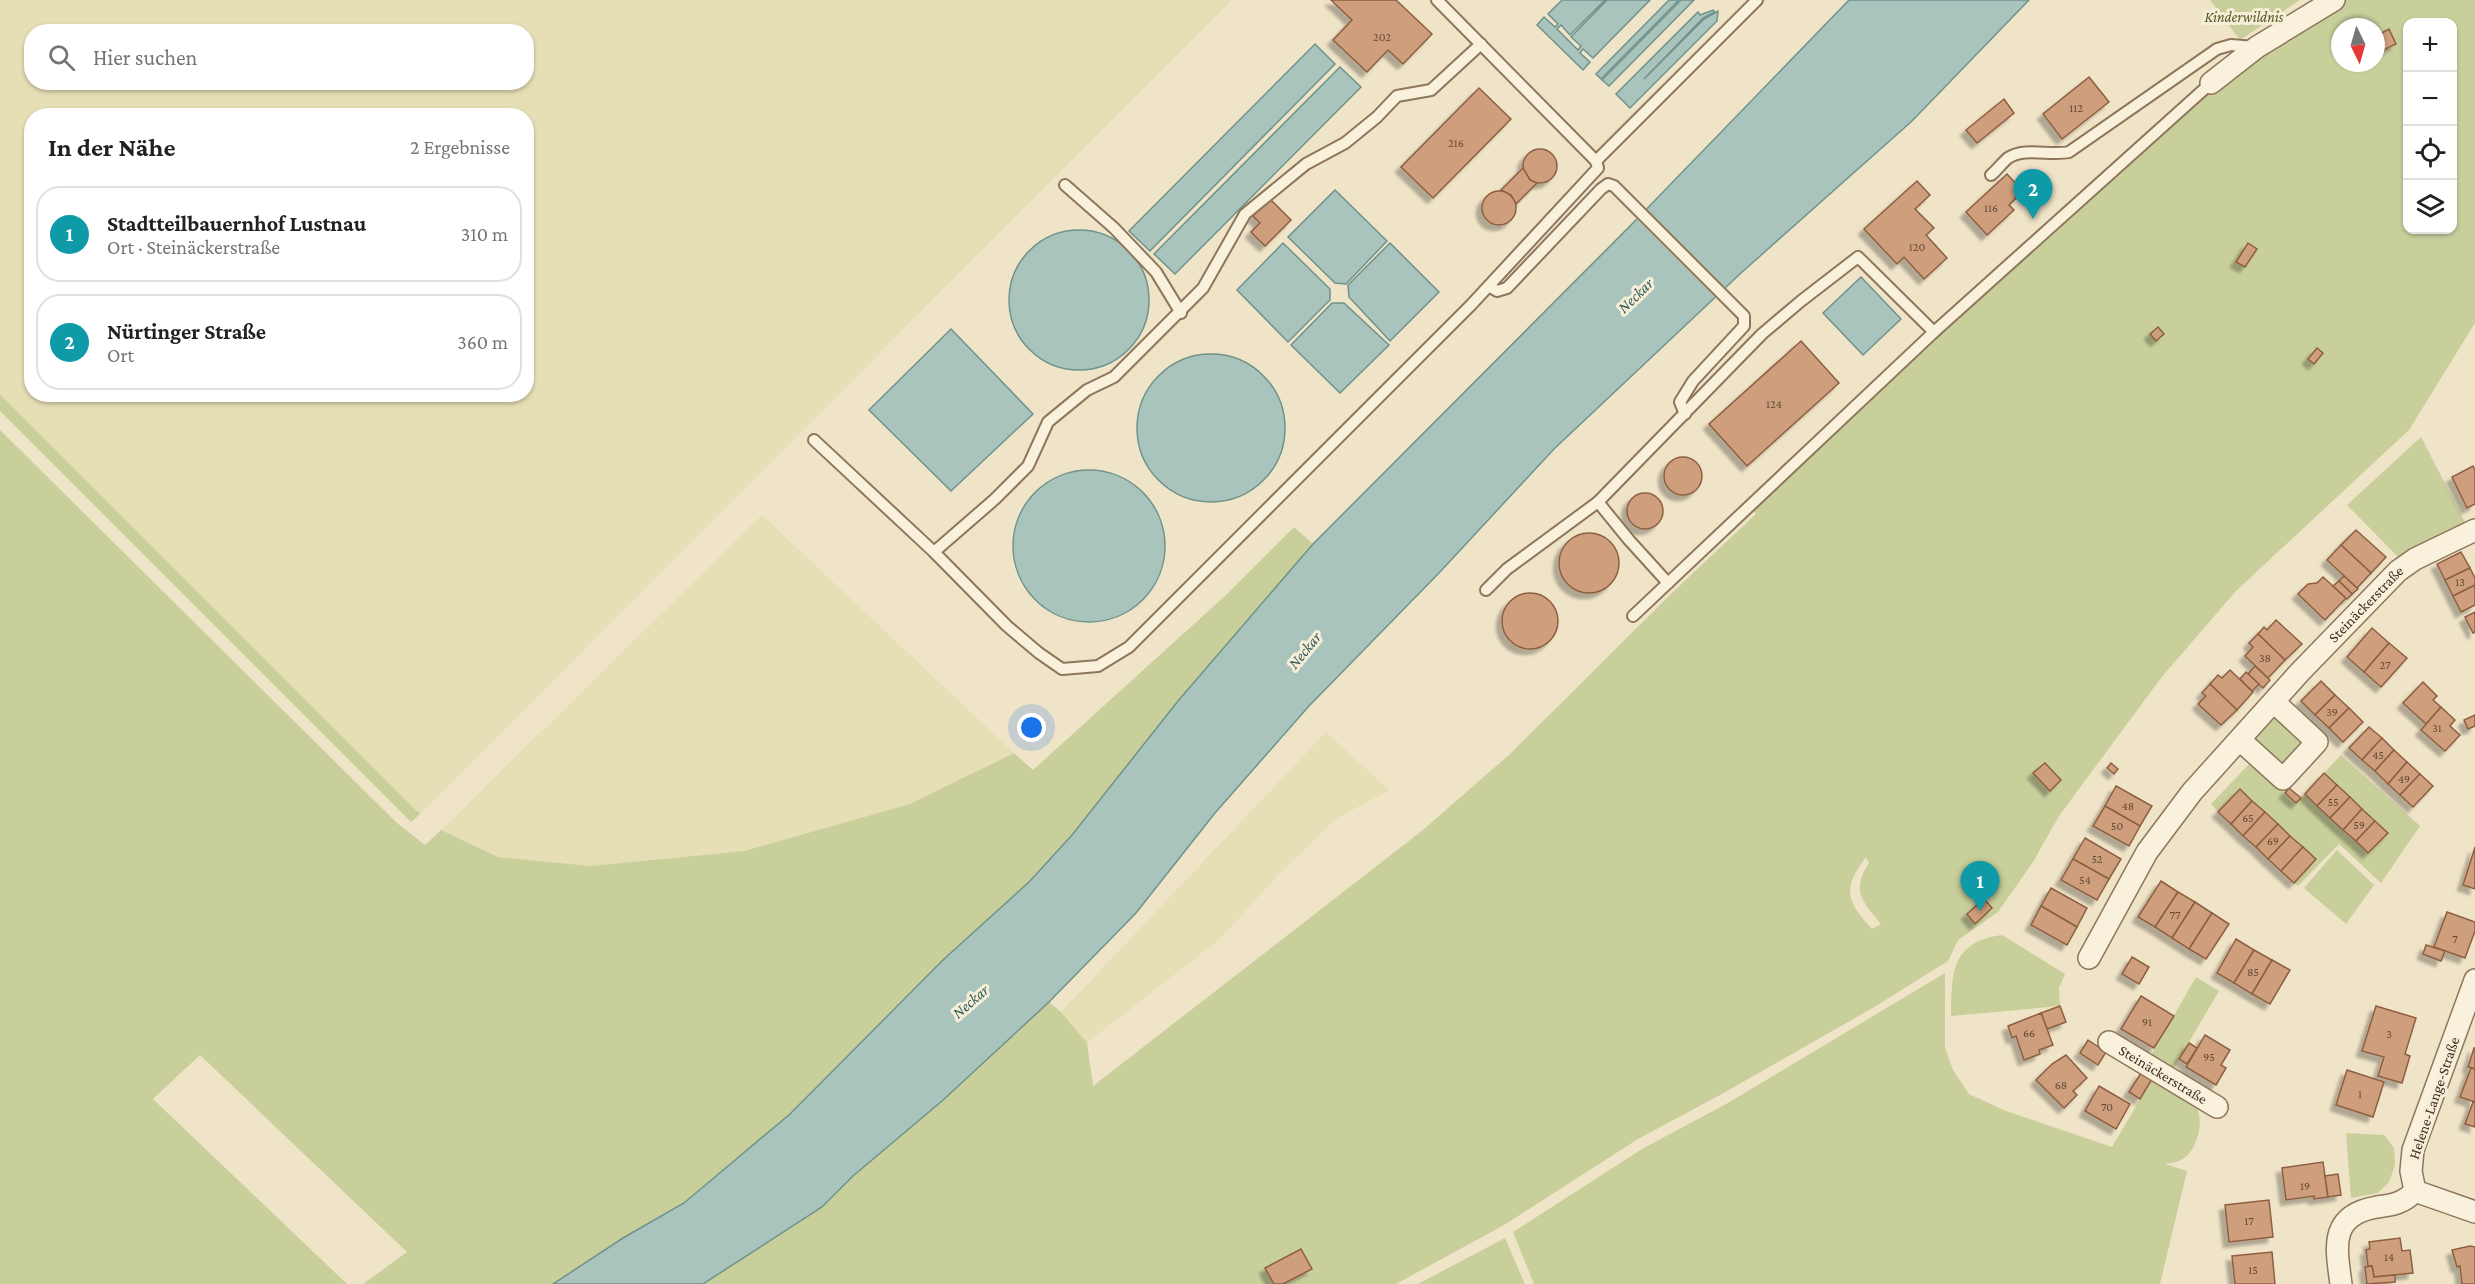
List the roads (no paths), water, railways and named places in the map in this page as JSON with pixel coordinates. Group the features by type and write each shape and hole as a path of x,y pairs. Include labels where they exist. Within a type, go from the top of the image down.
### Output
{"street":[{"path":"2211,83 2257,47 2334,0"},
{"name":"Steinäckerstraße","path":"2089,958 2152,844 2192,792 2300,672 2398,571 2415,559 2475,530"},
{"path":"2240,740 2283,779 2317,742 2274,702"},
{"name":"Helene-Lange-Straße","path":"2415,1191 2410,1171 2411,1155 2475,980"},
{"name":"Steinäckerstraße","path":"2109,1042 2217,1107"},
{"path":"2341,1284 2336,1244 2340,1228 2354,1215 2370,1209 2397,1204 2408,1199 2415,1191 2475,1212"}],"lane":[{"path":"814,440 934,552 1007,626 1062,669 1098,666 1129,647 1490,286 1598,168 1596,161 1437,0"},
{"path":"1596,161 1757,0"},
{"path":"934,552 995,499 1028,466 1048,422 1087,390 1114,377 1181,313 1203,288 1245,214 1306,164 1345,142 1377,117 1397,96 1431,90 1481,44"},
{"path":"1991,175 2009,158 2018,153 2040,152 2053,155 2069,152 2217,49 2231,45 2257,47"},
{"path":"1633,616 1934,332 2211,83"},
{"path":"1490,286 1497,291 1507,288 1601,189 1608,184 1614,186 1744,316 1744,326 1693,381 1680,402 1685,414"},
{"path":"1065,185 1114,228 1156,272 1181,313"},
{"path":"1486,590 1507,569 1598,502 1762,334 1858,257 1934,332"},
{"path":"1598,502 1668,583"}],"water":[{"path":"1562,0 1605,0 1570,35 1561,25 1557,29 1578,50 1581,46 1571,37 1607,0 1650,0 1593,58 1583,49 1580,53 1590,62 1583,70 1537,25 1544,17 1555,27 1558,24 1548,14"},
{"path":"1669,0 1679,0 1601,79 1596,74"},
{"path":"1681,0 1694,0 1609,86 1602,80"},
{"name":"Neckar","path":"1849,0 2029,0 1912,121 1741,273 1554,449 1439,573 1309,706 1215,813 1136,913 1049,1002 942,1101 853,1176 822,1207 703,1284 553,1284 623,1238 684,1203 790,1114 943,960 1030,881 1072,835 1178,701 1313,544 1633,223"},
{"path":"1713,10 1715,12 1703,18 1644,79 1704,19 1718,11 1717,21 1630,108 1616,94 1698,12 1700,15"},
{"path":"1315,44 1335,64 1150,251 1129,231"},
{"path":"1340,67 1361,87 1175,274 1154,254"},
{"path":"1335,190 1387,241 1346,284 1335,283 1288,237"},
{"path":"1079,230 1106,235 1129,250 1144,273 1149,300 1144,327 1129,350 1106,365 1079,370 1052,365 1029,350 1014,327 1009,300 1014,273 1029,250 1052,235"},
{"path":"1283,243 1330,289 1330,300 1288,342 1237,290"},
{"path":"1390,243 1439,292 1390,341 1349,297 1348,285"},
{"path":"1861,277 1901,319 1863,355 1823,313"},
{"path":"1332,303 1344,303 1389,345 1340,393 1291,345"},
{"path":"951,329 1033,414 951,491 869,410"},
{"path":"1211,354 1239,359 1264,375 1280,400 1285,428 1280,456 1264,481 1239,497 1211,502 1183,497 1158,481 1142,456 1137,428 1142,400 1158,375 1183,359"},
{"path":"1089,470 1118,476 1143,492 1159,517 1165,546 1159,575 1143,600 1118,616 1089,622 1060,616 1035,600 1019,575 1013,546 1019,517 1035,492 1060,476"}],"place":[{"name":"Nürtinger Straße","path":"2033,219"},
{"name":"Stadtteilbauernhof Lustnau","path":"1980,911"}],"park label":[{"name":"Kinderwildnis","path":"2244,17"}]}
